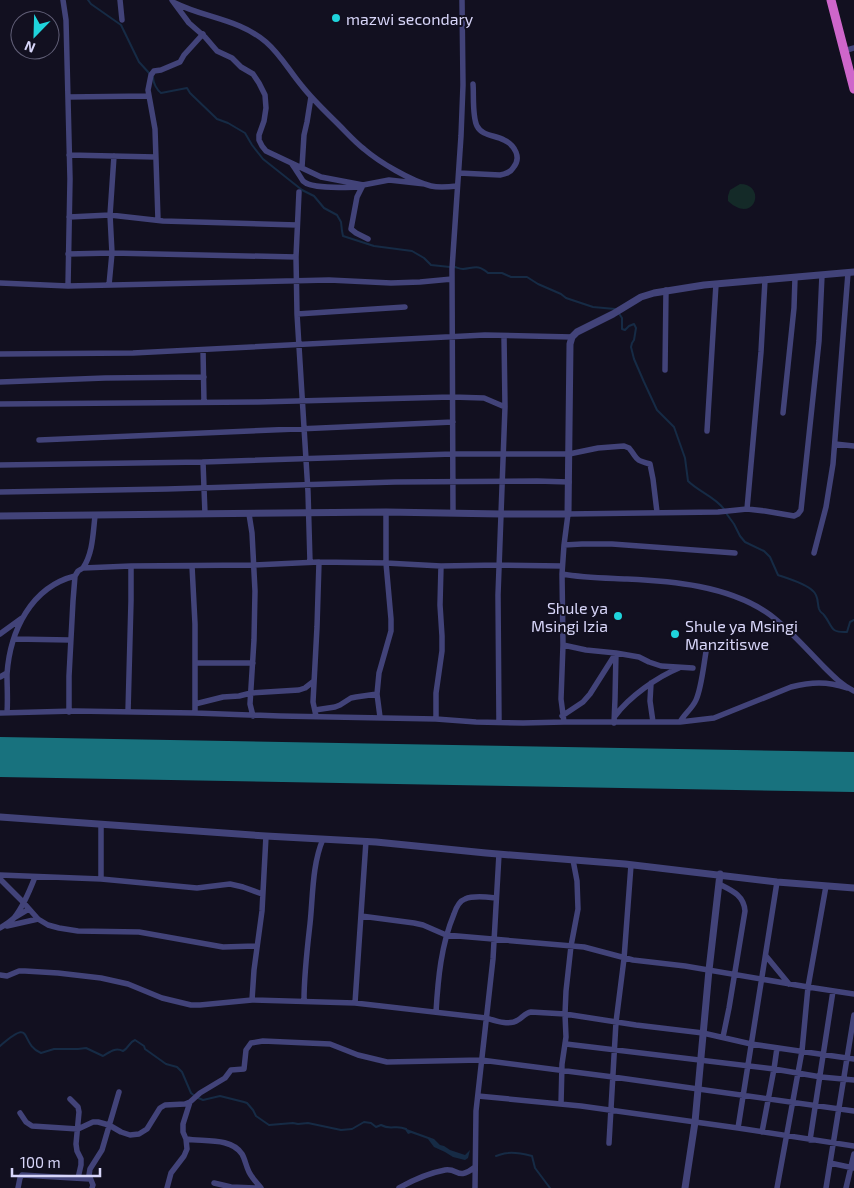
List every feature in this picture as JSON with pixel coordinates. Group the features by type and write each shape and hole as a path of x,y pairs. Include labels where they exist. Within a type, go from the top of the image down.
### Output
{"highway":[{"path":"831,0 854,89"}],"street":[{"path":"63,0 66,20 68,97 68,286"},
{"path":"120,0 122,20"},
{"path":"172,0 184,7 239,25 267,43 311,97 363,149 388,166 431,186 457,186"},
{"path":"172,0 189,22 203,34 217,52 232,58 241,67 253,74 259,82 265,95 266,108 259,140 266,150 322,177 363,186"},
{"path":"453,513 452,257 459,173 463,85 462,0"},
{"path":"158,220 155,130 148,90 152,72 180,62 203,34"},
{"path":"844,51 854,48"},
{"path":"459,173 505,174 513,169 518,158 517,153 509,142 486,134 478,128 475,117 473,84"},
{"path":"68,97 149,96"},
{"path":"302,168 304,135 311,97"},
{"path":"69,155 155,157"},
{"path":"109,285 112,254 110,215 114,156"},
{"path":"291,162 305,182 327,187 363,186 390,180 425,184"},
{"path":"363,186 357,197 351,229 368,239"},
{"path":"299,192 296,257 297,314 309,513 310,562"},
{"path":"69,217 110,215 158,220 297,225"},
{"path":"68,254 296,257"},
{"path":"563,719 561,699 563,645 562,566 568,514 570,344 572,337 577,332 641,297 654,292 716,284 851,272 834,464 826,507 814,553"},
{"path":"0,516 386,512 568,514 747,510 794,516 801,510 819,341 822,275"},
{"path":"783,413 795,278"},
{"path":"0,283 68,286 329,280 420,282 452,279"},
{"path":"747,510 765,280"},
{"path":"706,431 716,284"},
{"path":"665,370 666,290"},
{"path":"297,314 405,307"},
{"path":"499,722 498,610 505,408 504,336"},
{"path":"0,354 133,353 452,337 572,337"},
{"path":"202,350 204,402"},
{"path":"0,382 204,377"},
{"path":"0,404 452,397 484,398 505,408"},
{"path":"39,440 453,422"},
{"path":"835,444 854,446"},
{"path":"0,465 203,462 504,453 569,454 598,448 624,446 630,448 637,459 650,464 652,468 657,512"},
{"path":"203,462 205,514"},
{"path":"0,492 453,481 569,482"},
{"path":"380,717 377,694 379,673 391,631 386,563 386,512"},
{"path":"249,514 254,564 255,620 250,704 253,716"},
{"path":"69,712 70,640 75,576 86,563 91,548 95,516"},
{"path":"564,545 612,544 735,553"},
{"path":"83,568 310,562 442,566 562,566"},
{"path":"316,713 314,681 319,562"},
{"path":"128,712 131,566"},
{"path":"192,566 195,624 195,713"},
{"path":"436,719 436,693 442,651 440,605 442,566"},
{"path":"562,574 674,583 722,591 741,598 768,613 847,688"},
{"path":"7,713 7,673 14,638 22,618 35,600 48,587 75,576"},
{"path":"0,634 22,618"},
{"path":"14,638 70,640"},
{"path":"563,645 639,657 654,664 693,668"},
{"path":"680,722 682,717 692,707 700,688 706,646"},
{"path":"563,719 590,694 616,653"},
{"path":"614,720 616,653"},
{"path":"195,663 253,663"},
{"path":"614,720 626,704 651,683 681,667"},
{"path":"0,677 7,673"},
{"path":"195,704 251,693 299,690 310,686 314,681"},
{"path":"651,683 650,702 653,722"},
{"path":"0,713 128,712 253,716 316,713 523,723 563,719 680,722 714,718 791,686 804,683 834,684 854,691"},
{"path":"316,713 340,705 351,698 377,694"},
{"path":"0,816 101,825 366,841 631,865 777,882 854,888"},
{"path":"101,825 101,879"},
{"path":"252,1000 256,946 262,911 266,836"},
{"path":"304,1001 313,892 317,859 323,839"},
{"path":"355,1003 366,841"},
{"path":"475,1188 476,1111 493,959 499,854"},
{"path":"560,1104 566,1044 565,1014 570,946 578,909 577,881 573,860"},
{"path":"609,1142 616,1022 624,958 631,865"},
{"path":"684,1188 695,1122 720,874"},
{"path":"0,875 101,879 197,888 230,884 262,894"},
{"path":"13,920 35,877"},
{"path":"0,879 38,919 59,928 78,931 139,932 223,947 256,946"},
{"path":"738,1128 777,882"},
{"path":"718,884 738,895 743,901 745,910 723,1037"},
{"path":"777,1188 802,1051 808,988 826,886"},
{"path":"436,1012 439,972 446,935 458,904 462,900 471,897 496,898"},
{"path":"0,928 29,909"},
{"path":"361,916 414,923 446,935 570,946 596,950 624,958 854,994"},
{"path":"0,928 38,919"},
{"path":"766,956 789,984"},
{"path":"0,975 7,976 19,971 25,971 102,978 128,984 162,998 191,1005 252,1000 355,1003 512,1022 516,1022 527,1013 532,1012 565,1014 703,1033 751,1044 854,1059"},
{"path":"810,1140 833,991"},
{"path":"826,1188 854,1015"},
{"path":"20,1113 26,1122 32,1126 78,1129 93,1122 98,1122 109,1124 121,1132 130,1135 139,1134 151,1125 160,1108 165,1104 190,1102 204,1090 225,1078 230,1070 244,1069 248,1046 251,1043 262,1041 330,1044 358,1055 387,1062 481,1060 854,1111"},
{"path":"566,1044 854,1080"},
{"path":"762,1132 777,1048"},
{"path":"92,1188 93,1185 89,1175 90,1169 100,1154 119,1092"},
{"path":"478,1096 610,1110 854,1146"},
{"path":"70,1099 75,1103 79,1112 77,1148 81,1165 78,1178"},
{"path":"167,1188 171,1173 186,1152 187,1146 183,1124 190,1102"},
{"path":"186,1139 222,1142 232,1145 243,1155 249,1172 261,1188"},
{"path":"846,1188 853,1167 854,1154"},
{"path":"830,1163 853,1167"},
{"path":"399,1188 440,1172 448,1170 466,1174 475,1167"},
{"path":"18,1188 22,1175 90,1179"},
{"path":"214,1183 231,1187 255,1188"}],"green space":[{"path":"740,184 748,186 753,190 755,196 751,207 745,209 737,207 728,201 730,190"}],"water":[{"path":"404,1128 434,1139 440,1145 465,1155 470,1150 468,1158 465,1160 453,1157 434,1147 428,1139 411,1133 408,1134"}],"waterway":[{"path":"88,0 121,25 139,62 150,74"},
{"path":"153,77 161,93 187,88 217,119 245,133 263,159 302,190 314,196 324,208 337,215 341,222 343,236 374,246 412,251 431,265 450,267"},
{"path":"455,267 460,269 473,267 485,270 488,273 502,273 511,277 527,277 566,298 593,307 615,309"},
{"path":"618,312 622,318 622,329 625,330 634,324 636,328 631,347 634,359 657,410 674,427 685,458 688,481 724,509"},
{"path":"726,513 745,542 764,551 770,557 778,575 802,584 815,593 820,611 834,630 847,632 850,622 854,620"},
{"path":"0,1046 11,1037 22,1032 34,1049 41,1053 54,1049 86,1048 103,1056 115,1050 123,1051 135,1040 166,1064 177,1067 182,1072 191,1093 196,1097 203,1100 220,1096 247,1103 256,1116 269,1125 308,1123 341,1130 352,1129 364,1122 371,1123 376,1127 381,1125 406,1129"},
{"path":"496,1156 505,1153 520,1153 532,1156 535,1168 550,1188"}],"runway":[{"path":"0,757 854,772"}],"place":[{"name":"mazwi secondary","path":"336,18"},
{"name":"Shule ya Msingi Izia","path":"618,616"},
{"name":"Shule ya Msingi Manzitiswe","path":"675,634"}]}
